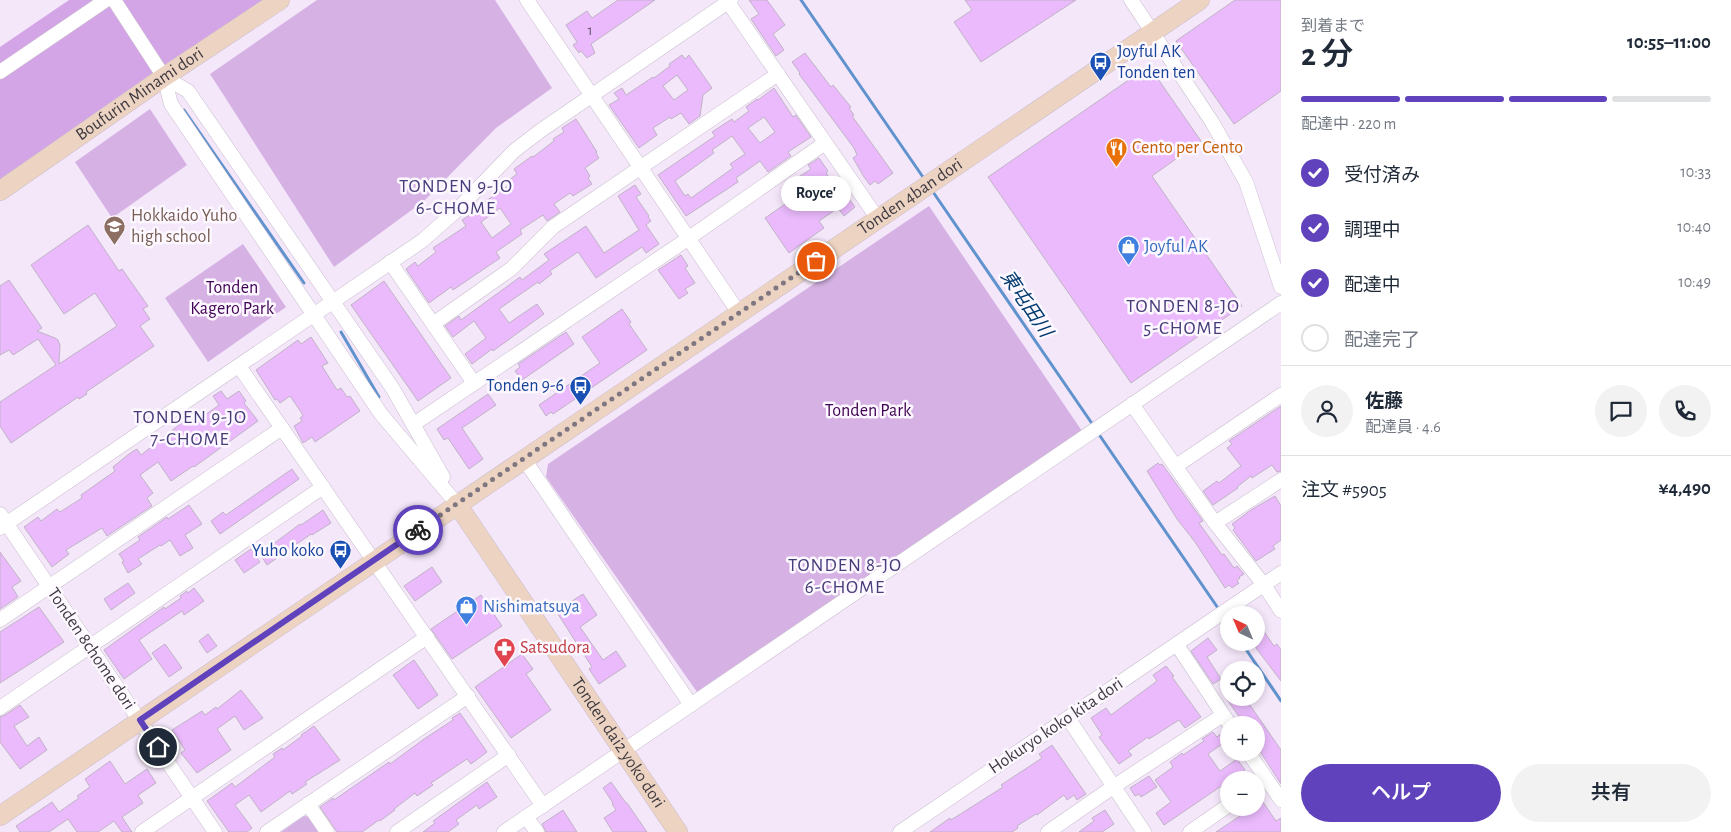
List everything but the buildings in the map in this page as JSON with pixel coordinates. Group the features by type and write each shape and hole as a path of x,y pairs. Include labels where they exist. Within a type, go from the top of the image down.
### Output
{"street":[{"path":"0,72 106,0"},
{"path":"114,0 164,77 171,104 382,414 458,504"},
{"name":"Boufurin Minami dori","path":"0,191 164,77 280,0"},
{"path":"527,0 739,313"},
{"path":"1131,0 1212,122 1246,182 1281,287"},
{"name":"Tonden 4ban dori","path":"0,816 1200,0"},
{"path":"2,522 239,366 422,241 456,211 514,150 730,1 878,219"},
{"path":"433,324 511,269 553,227 778,74"},
{"path":"164,77 188,91 334,301 393,389 458,504"},
{"path":"414,424 689,238 825,142"},
{"path":"390,262 474,383"},
{"path":"504,832 1281,304"},
{"path":"239,366 543,806"},
{"path":"1176,466 1281,395"},
{"path":"1132,404 1215,523 1264,585 1281,611"},
{"path":"0,620 282,428"},
{"path":"524,459 691,705"},
{"path":"1215,523 1281,480"},
{"path":"0,708 323,487"},
{"name":"Tonden dai2 yoko dori","path":"458,504 625,750 678,832"},
{"name":"Tonden 8chome dori","path":"2,522 216,832"},
{"path":"1264,585 1281,573"},
{"name":"Hokuryo koko kita dori","path":"900,832 1264,585"},
{"path":"142,832 427,638"},
{"path":"1176,645 1223,716"},
{"path":"267,832 468,696"},
{"path":"1068,718 1144,832"},
{"path":"1048,832 1113,787 1220,724"},
{"path":"397,832 509,755"},
{"path":"1265,786 1281,800"},
{"path":"308,804 327,832"},
{"path":"1190,832 1220,812"},
{"path":"526,817 536,832"}],"green space":[{"path":"317,0 495,0 552,88 496,128 424,201 334,267 210,74"},
{"path":"150,109 187,165 112,218 75,162"},
{"name":"Tonden Park","path":"929,206 1082,431 697,692 546,477 548,464"},
{"name":"Tonden Kagero Park","path":"243,244 286,307 208,362 165,298"},
{"path":"304,816 310,817 320,832 281,832"}],"shaded area":[{"path":"69,0 272,0 0,183 0,47"}],"waterway":[{"name":"東屯田川","path":"801,0 925,180"},
{"path":"184,110 304,283"},
{"name":"東屯田川","path":"931,189 1093,425"},
{"path":"341,332 379,397"},
{"name":"東屯田川","path":"1098,433 1220,611"},
{"name":"東屯田川","path":"1247,651 1281,701"}],"way so far":[{"path":"418,530 816,261"}],"place":[{"name":"Joyful AK Tonden ten","path":"1101,81"},
{"name":"Cento per Cento","path":"1116,167"},
{"name":"Hokkaido Yuho high school","path":"115,245"},
{"name":"Royce'","path":"816,261"},
{"name":"Joyful AK","path":"1128,266"},
{"name":"Tonden 9-6","path":"580,405"},
{"name":"Yuho koko","path":"340,570"},
{"name":"Nishimatsuya","path":"467,626"},
{"name":"Satsudora","path":"504,667"}],"district":[{"name":"TONDEN 9-JO 6-CHOME","path":"456,197"},
{"name":"TONDEN 8-JO 5-CHOME","path":"1183,317"},
{"name":"TONDEN 9-JO 7-CHOME","path":"190,428"},
{"name":"TONDEN 8-JO 6-CHOME","path":"845,576"}],"route":[{"path":"158,747 140,720 418,530"}]}
